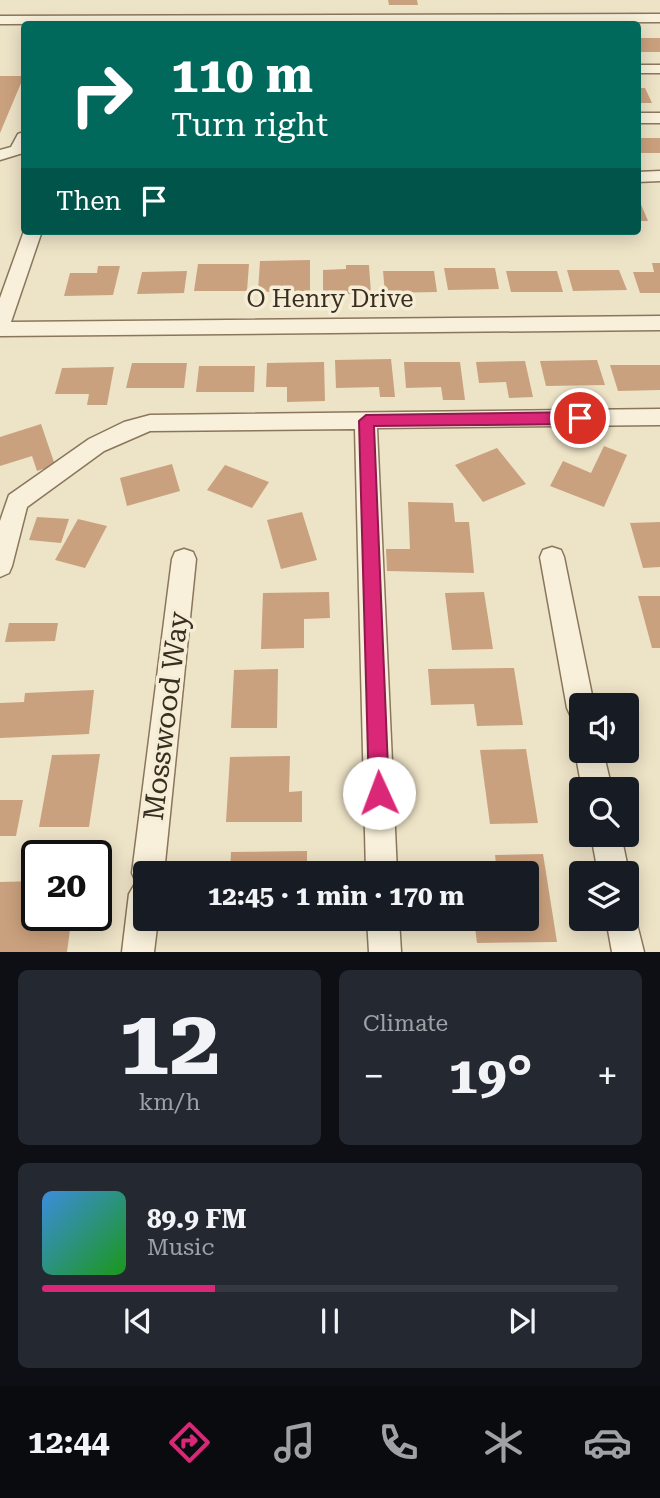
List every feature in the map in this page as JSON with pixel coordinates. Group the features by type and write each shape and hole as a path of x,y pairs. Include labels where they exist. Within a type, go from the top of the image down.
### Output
{"street":[{"path":"245,21 660,18"},
{"path":"0,20 34,21"},
{"path":"641,69 660,69"},
{"path":"641,118 660,118"},
{"path":"0,155 17,150 21,143"},
{"path":"641,177 660,176"},
{"path":"0,327 32,235"},
{"name":"O Henry Drive","path":"0,327 660,323"},
{"path":"0,566 8,502 103,443 150,423 660,417"},
{"path":"366,421 382,861"},
{"path":"552,557 578,693"},
{"name":"Mosswood Way","path":"149,861 184,559"},
{"path":"138,952 141,931"},
{"path":"383,931 384,952"},
{"path":"624,931 628,952"}],"building":[{"path":"388,0 417,0 418,5 389,5"},
{"path":"641,38 660,38 660,52 641,52"},
{"path":"0,76 21,76 21,83 0,133"},
{"path":"641,88 645,88 652,103 641,103"},
{"path":"641,138 660,138 660,153 641,153"},
{"path":"641,204 648,221 641,221"},
{"path":"310,260 310,291 258,292 260,261"},
{"path":"652,263 660,263 660,293 640,293 633,272 654,272"},
{"path":"198,264 249,264 247,291 194,291"},
{"path":"346,265 369,265 371,294 323,294 323,270 346,269"},
{"path":"98,266 120,266 113,295 64,296 70,273 97,273"},
{"path":"444,268 495,268 499,289 448,290"},
{"path":"567,270 619,270 627,290 573,291"},
{"path":"187,271 184,293 137,294 142,272"},
{"path":"383,271 434,271 437,292 385,293"},
{"path":"506,271 557,271 563,292 511,292"},
{"path":"391,359 395,397 380,397 379,387 336,388 335,360"},
{"path":"597,360 605,385 546,386 540,361"},
{"path":"525,361 533,397 509,398 506,382 479,383 476,362"},
{"path":"324,362 325,401 287,402 287,387 266,387 267,363"},
{"path":"404,362 460,362 465,400 443,400 441,387 406,388"},
{"path":"132,363 187,363 184,388 126,388"},
{"path":"610,365 660,365 660,390 618,391"},
{"path":"199,366 255,366 254,392 196,392"},
{"path":"114,367 107,405 87,405 89,394 55,394 62,368"},
{"path":"41,424 55,465 37,471 32,456 0,466 0,437"},
{"path":"604,446 627,455 604,507 550,486 563,461 591,473"},
{"path":"497,448 526,484 483,502 455,465"},
{"path":"172,464 180,491 127,506 120,478"},
{"path":"225,465 269,482 252,508 207,490"},
{"path":"408,502 453,503 455,522 469,522 474,573 387,571 386,549 410,549"},
{"path":"302,512 317,560 281,569 267,520"},
{"path":"37,517 69,519 61,543 29,540"},
{"path":"78,519 107,526 85,568 55,560"},
{"path":"660,522 660,567 643,568 630,523"},
{"path":"329,592 330,618 304,619 304,648 261,649 263,593"},
{"path":"484,592 493,649 452,650 445,593"},
{"path":"638,596 660,596 660,648 652,648"},
{"path":"9,623 58,623 55,641 5,642"},
{"path":"514,668 523,725 477,726 474,704 431,705 428,669"},
{"path":"278,669 277,728 231,728 234,670"},
{"path":"94,690 89,734 0,738 0,703 24,702 25,693"},
{"path":"526,749 538,823 490,824 480,750"},
{"path":"100,754 89,827 39,827 52,755"},
{"path":"290,756 289,792 302,791 302,822 226,822 230,757"},
{"path":"0,800 23,800 16,836 0,836"},
{"path":"307,851 307,861 231,861 231,852"},
{"path":"543,854 557,942 477,943 476,931 539,931 539,861 496,861 495,855"},
{"path":"21,881 21,931 70,931 67,952 0,952 0,882"}],"route":[{"path":"379,793 366,421 580,418"}]}
